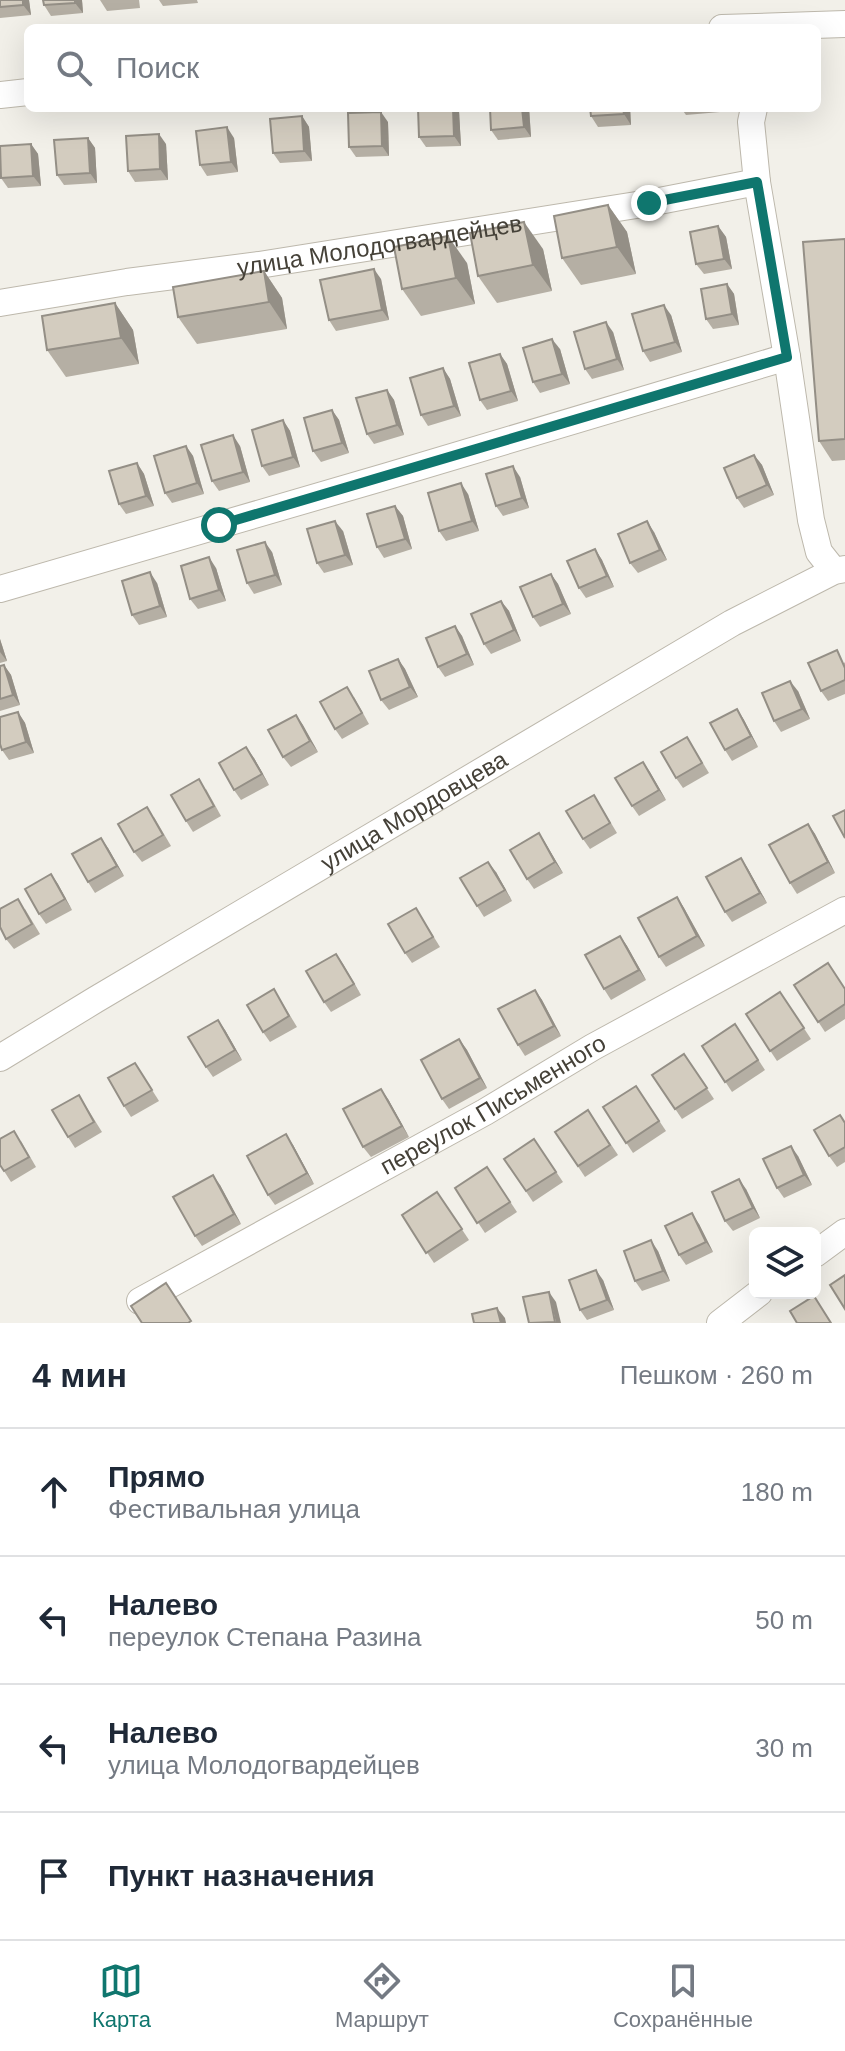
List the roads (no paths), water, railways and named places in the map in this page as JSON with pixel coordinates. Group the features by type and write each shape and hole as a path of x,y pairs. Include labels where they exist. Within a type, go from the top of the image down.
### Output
{"street":[{"path":"821,25 844,24"},
{"path":"821,38 844,24"},
{"path":"0,95 24,92"},
{"path":"753,112 751,122 757,182 811,520 819,552 839,570"},
{"name":"улица Молодогвардейцев","path":"0,303 127,282 275,263 649,203 757,182"},
{"path":"0,589 787,357"},
{"name":"улица Мордовцева","path":"0,1058 718,631 839,570"},
{"name":"переулок Письменного","path":"140,1301 485,1112 607,1039 845,910"},
{"path":"821,1250 845,1232"},
{"path":"720,1323 753,1305"}]}
